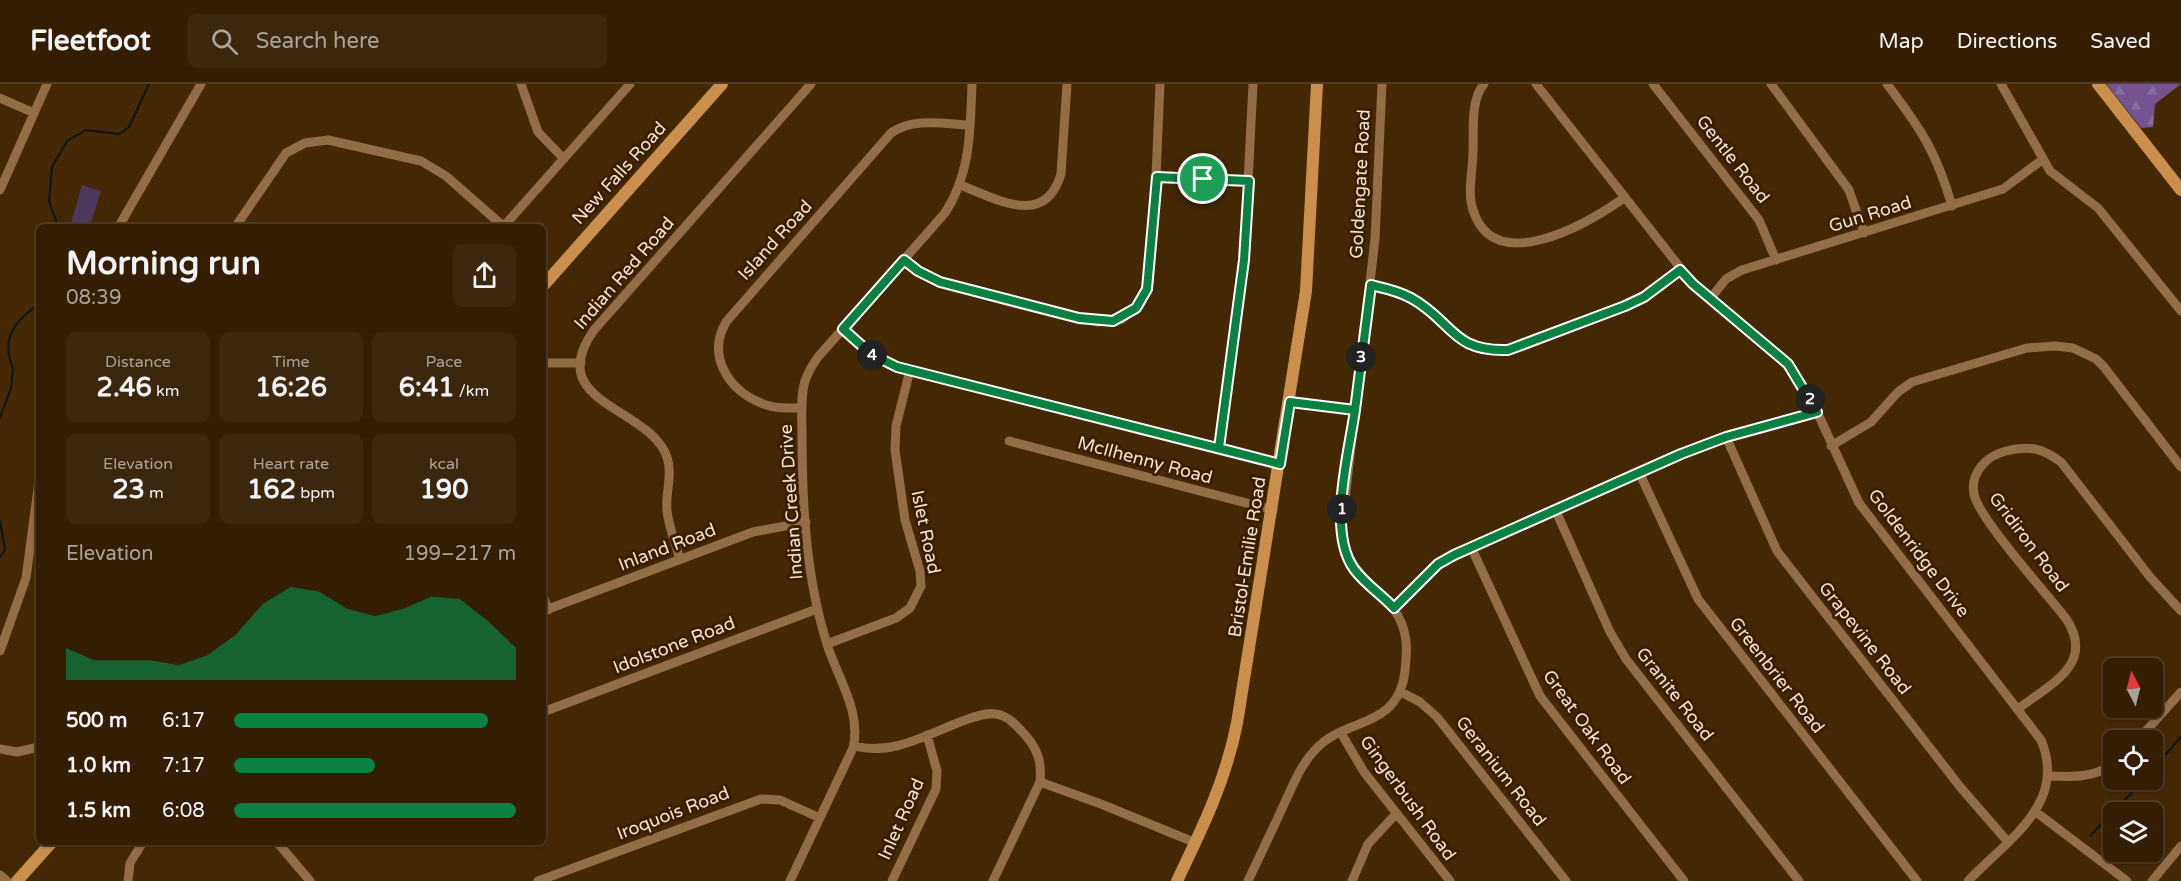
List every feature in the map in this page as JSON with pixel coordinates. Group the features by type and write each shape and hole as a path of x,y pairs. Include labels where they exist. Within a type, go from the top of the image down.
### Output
{"street":[{"path":"0,190 47,84"},
{"path":"120,224 201,84"},
{"path":"521,84 538,132 564,159"},
{"path":"505,224 630,84"},
{"name":"New Falls Road","path":"546,283 722,84"},
{"name":"Indian Red Road","path":"581,363 583,347 594,330 811,84"},
{"name":"Indian Creek Drive","path":"790,881 854,746 856,733 853,715 827,644 818,609 806,522 802,408 806,380 815,362 945,213 960,185 969,156 972,84"},
{"path":"960,185 1020,206 1035,204 1048,196 1056,186 1061,174 1067,84"},
{"path":"904,260 918,271 940,282 1079,318 1113,321 1136,308 1147,289 1157,177 1160,84"},
{"path":"1219,448 1244,260 1253,84"},
{"name":"Bristol-Emilie Road","path":"1177,881 1213,805 1232,751 1290,402 1309,258 1317,84"},
{"name":"Goldengate Road","path":"1382,84 1377,213 1371,285 1342,509 1342,542 1354,569 1394,608 1405,633 1407,646 1401,692"},
{"path":"1484,84 1476,101 1471,195 1477,220 1490,238 1502,243 1524,244 1595,218 1624,198"},
{"name":"Goldenridge Drive","path":"1536,84 1680,270 1710,299 1788,364 1817,412 1858,503 2041,740 2049,765 2049,776 2047,790 2036,812 1968,881"},
{"name":"Gentle Road","path":"1653,84 1759,220 1776,260"},
{"path":"1771,84 1849,190 1864,233"},
{"path":"1887,84 1930,143 1952,206"},
{"path":"2001,84 2042,160 2058,177 2098,208 2181,311"},
{"path":"2098,84 2181,190"},
{"path":"0,98 34,113"},
{"name":"Island Road","path":"802,408 781,408 760,403 728,378 720,366 717,344 726,322 891,134 905,126 918,123 970,125"},
{"path":"237,224 286,153 305,143 327,140 421,161 446,176 501,224"},
{"name":"Gun Road","path":"1710,299 1733,274 2011,186 2042,160"},
{"path":"1157,177 1249,181"},
{"path":"1371,285 1409,296 1471,346 1488,350 1508,350 1625,306 1644,297 1680,270"},
{"path":"843,329 871,354 910,370 1280,464"},
{"path":"1831,446 1871,422 1898,392 1912,382 2027,348 2066,346 2083,352 2104,367 2181,467"},
{"path":"546,363 581,363 585,381 597,399 649,430 661,444 669,467 668,519 680,560"},
{"name":"Islet Road","path":"827,644 896,618 910,608 921,586 920,571 905,520 895,450 896,426 910,370"},
{"path":"1290,402 1355,410"},
{"path":"1394,608 1438,564 1471,547 1640,471 1726,437 1817,412"},
{"name":"Grapevine Road","path":"1726,437 1777,551 1961,788 2008,842"},
{"name":"McIlhenny Road","path":"1009,441 1272,510"},
{"name":"Gridiron Road","path":"2018,709 2071,666 2077,648 2076,639 2067,620 1988,520 1975,499 1974,480 1982,464 1995,454 2030,447 2047,452 2061,462 2150,577 2181,611"},
{"name":"Greenbrier Road","path":"1640,471 1698,599 1917,881"},
{"name":"Granite Road","path":"1555,509 1610,632 1622,652 1799,881"},
{"name":"Inland Road","path":"546,610 753,532 806,522"},
{"path":"0,651 26,578 36,532"},
{"name":"Great Oak Road","path":"1471,547 1540,696 1684,881"},
{"name":"Idolstone Road","path":"546,711 818,609"},
{"path":"1248,881 1304,763 1321,744 1385,712 1401,692"},
{"name":"Geranium Road","path":"1401,692 1420,702 1437,717 1566,881"},
{"path":"2147,730 2181,692"},
{"path":"854,746 866,749 891,748 984,715 1004,716 1015,723 1036,750 1041,769 1040,782 993,881"},
{"name":"Gingerbush Road","path":"1341,733 1364,772 1450,881"},
{"name":"Inlet Road","path":"892,881 936,789 938,771 927,735"},
{"path":"0,749 17,752 36,748"},
{"path":"2049,776 2079,777 2103,770"},
{"path":"1040,782 1196,843"},
{"name":"Iroquois Road","path":"538,881 761,799 780,800 820,818"},
{"path":"2036,812 2127,881"},
{"path":"1352,881 1368,844 1396,814"},
{"path":"17,881 49,845"},
{"path":"129,881 130,863 141,845"},
{"path":"280,845 310,881"},
{"path":"2152,881 2181,846"},
{"path":"0,875 7,881"}],"shaded area":[{"path":"82,185 101,191 91,224 71,223"}],"green space":[{"path":"2106,84 2181,84 2155,104 2153,127 2141,128"}],"waterway":[{"path":"57,224 49,201 52,167 67,141 86,130 119,134 129,127 149,84"},
{"path":"0,418 11,388 13,368 9,357 9,339 17,323 36,306"},
{"path":"0,521 5,550 0,557"},
{"path":"2163,757 2181,737"},
{"path":"2090,836 2134,790"}],"route":[{"path":"1203,179 1157,177 1149,282 1140,303 1122,319 1097,322 940,282 930,279 904,260 843,329 871,354 897,367 1280,464 1290,402 1355,410 1371,285 1409,296 1471,346 1488,350 1508,350 1625,306 1658,288 1680,270 1710,299 1788,364 1817,412 1726,437 1681,454 1454,555 1438,564 1394,608 1354,569 1342,542 1342,509 1355,410 1290,402 1280,464 1219,448 1244,260 1249,181 1203,179"}]}
